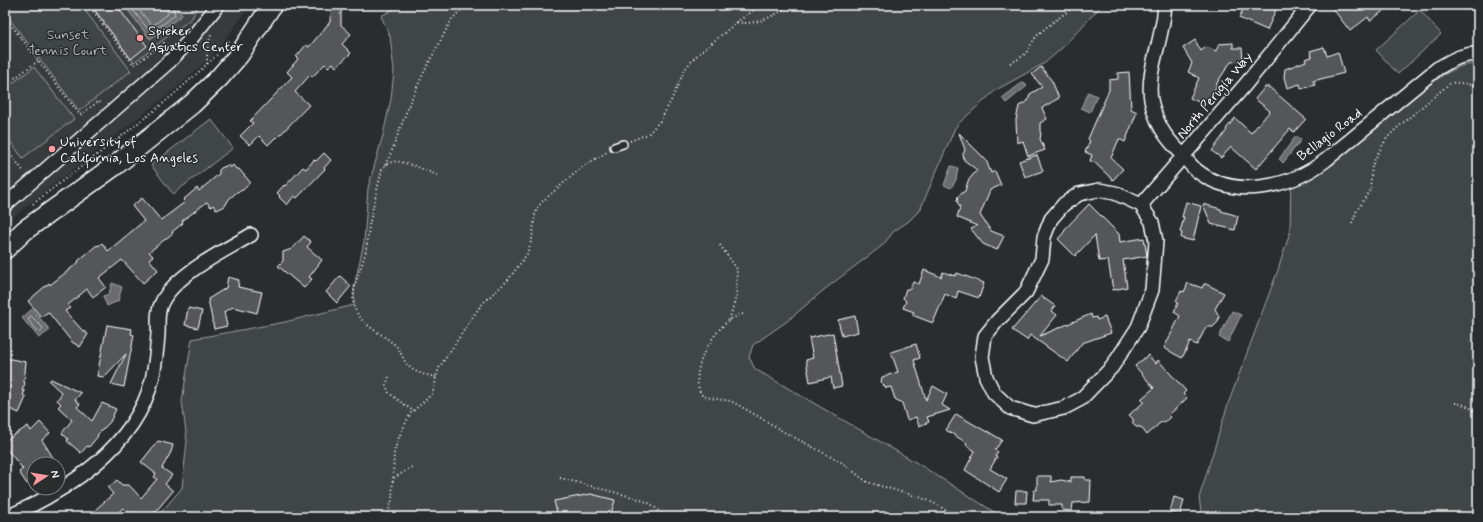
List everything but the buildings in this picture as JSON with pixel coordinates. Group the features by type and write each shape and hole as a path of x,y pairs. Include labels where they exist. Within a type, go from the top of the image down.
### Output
{"main road":[{"path":"5,249 25,230 117,164 195,101 240,56 272,5"}],"street":[{"path":"5,204 170,61 190,40 218,5"},
{"name":"Bellagio Road","path":"1166,5 1150,77 1151,100 1157,121 1165,136 1196,170 1215,181 1234,186 1271,186 1291,180 1309,171 1324,162 1438,68 1458,56 1478,54"},
{"name":"North Perugia Way","path":"1141,205 1245,85 1310,5"},
{"path":"1099,190 1115,193 1141,205 1152,222 1156,241 1152,290 1138,327 1112,367 1081,399 1064,408 1033,415 1010,408 994,393 986,376 982,357 986,336 998,321 1026,292 1042,259 1044,237 1051,219 1064,204 1080,194 1099,190"},
{"path":"8,517 39,503 81,476 115,446 132,426 143,405 152,380 158,335 158,314 162,302 175,284 202,265 251,236"}],"lane":[{"path":"614,147 624,144"}],"path":[{"path":"88,5 134,65 164,43 169,48"},
{"path":"436,377 420,374 414,371 405,362 398,347 366,324 359,316 354,305 355,288 364,257 382,170 391,153 410,102 426,68 452,19 466,5"},
{"path":"624,144 648,134 655,127 665,114 685,69 695,57 737,22 761,5"},
{"path":"737,22 744,24 762,20 780,13 790,5"},
{"path":"1010,63 1025,54 1035,37 1041,31 1076,5"},
{"path":"5,17 80,116 99,101"},
{"path":"29,207 181,89 207,64 207,50"},
{"path":"5,85 38,61"},
{"path":"1352,223 1357,210 1370,190 1372,166 1386,138 1449,84 1455,82 1469,86 1478,85"},
{"path":"5,147 31,183"},
{"path":"386,517 392,500 394,452 404,424 413,411 432,394 439,368 476,312 508,280 527,254 532,239 535,215 543,201 582,167 614,147"},
{"path":"382,170 385,166 394,162 404,163 440,176"},
{"path":"720,245 737,269 736,297 729,321"},
{"path":"1478,266 1478,284"},
{"path":"743,314 729,321 720,329 710,342 701,361 697,378 702,395 710,398 731,401 782,431 841,462 867,482 922,498 938,505 955,517"},
{"path":"389,376 386,385 389,393 413,411"},
{"path":"1455,403 1472,408 1478,414"},
{"path":"394,478 412,467"},
{"path":"560,478 636,498 651,504 663,517"}],"shaded area":[{"name":"University of California, Los Angeles","path":"5,5 249,5 242,17 213,55 181,84 18,213 5,225"}],"green space":[{"name":"Sunset Tennis Court","path":"5,5 81,5 131,71 79,111 5,13"},
{"name":"Spieker Aquatics Center","path":"90,5 198,5 192,18 134,62"},
{"path":"401,5 1102,5 1062,48 1045,63 996,90 959,123 955,128 920,210 909,221 894,231 883,245 825,289 786,322 753,345 749,357 755,369 917,463 1002,517 157,517 182,488 187,441 182,401 192,339 285,322 354,305 354,287 364,242 368,188 383,135 391,99 394,71 390,36 381,16"},
{"path":"1420,10 1441,34 1398,74 1376,50"},
{"path":"1478,64 1478,517 1202,517 1199,498 1228,404 1278,270 1290,232 1291,179 1323,162 1443,75 1461,66"},
{"name":"Sunset Tennis Court","path":"34,67 74,119 23,158 5,135 5,89"},
{"path":"211,119 233,148 173,194 151,165"}],"water":[{"path":"124,5 175,5 182,15 150,39"},
{"path":"1023,82 1027,86 1006,103 1002,98"},
{"path":"1088,92 1097,96 1090,112 1081,108"},
{"path":"1296,136 1301,140 1283,163 1279,159"},
{"path":"951,166 958,168 956,180 951,188 944,185"},
{"path":"112,283 122,287 118,301 107,306 103,296 109,294"},
{"path":"32,309 50,330 39,338 22,318"},
{"path":"1232,311 1241,315 1228,342 1219,337"}],"place":[{"name":"Spieker Aquatics Center","path":"140,38"},
{"name":"University of California, Los Angeles","path":"52,149"}]}
